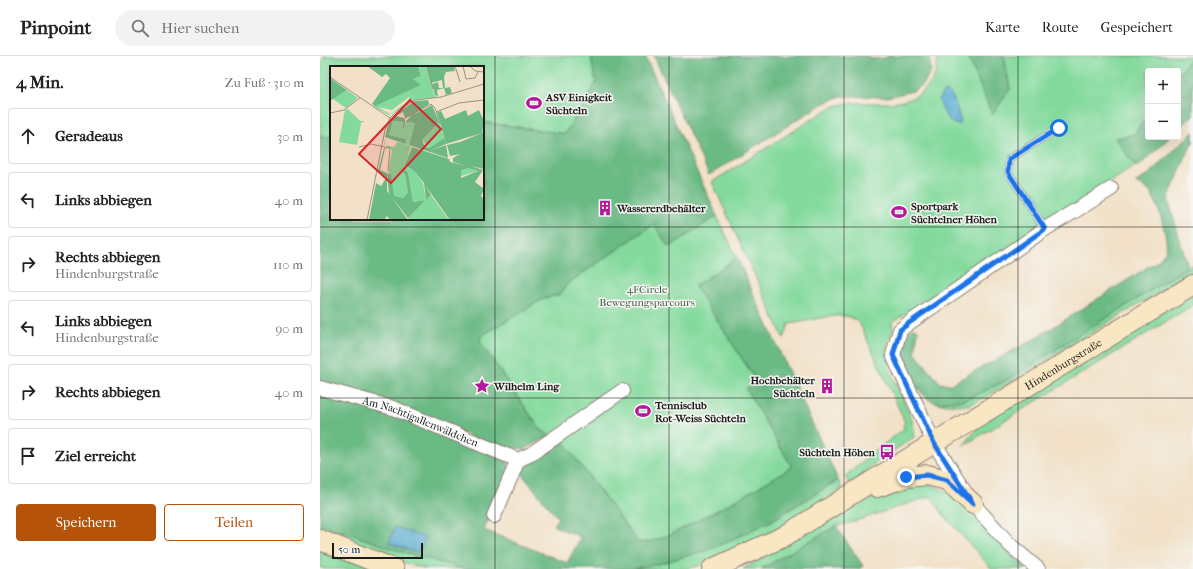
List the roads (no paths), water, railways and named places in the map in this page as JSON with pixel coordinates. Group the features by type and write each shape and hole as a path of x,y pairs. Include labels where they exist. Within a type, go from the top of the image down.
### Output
{"main road":[{"name":"Hindenburgstraße","path":"712,569 783,538 934,443 1193,285"},
{"path":"850,495 906,477 927,475 947,480 973,504"},
{"path":"320,540 394,569"}],"street":[{"path":"1038,569 1010,546 973,504 934,443 893,355 900,330 1045,229 1111,190"},
{"name":"Am Nachtigallenwäldchen","path":"320,388 393,408 518,460"},
{"path":"494,516 518,460 531,454 622,391"}],"lane":[{"path":"1045,229 1008,172 1009,159 1062,126"}],"water":[{"path":"947,91 955,101 961,123 957,124 950,121 942,108 939,99 943,92"},
{"path":"395,527 426,538 418,553 389,543"}],"place":[{"name":"ASV Einigkeit Süchteln","path":"534,103"},
{"name":"Wassererdbehälter","path":"605,208"},
{"name":"Sportpark Süchtelner Höhen","path":"899,212"},
{"name":"Wilhelm Ling","path":"482,386"},
{"name":"Hochbehälter Süchteln","path":"827,386"},
{"name":"Tennisclub Rot-Weiss Süchteln","path":"643,411"},
{"name":"Süchteln Höhen","path":"887,452"}],"park label":[{"name":"4FCircle Bewegungsparcours","path":"647,295"}]}
